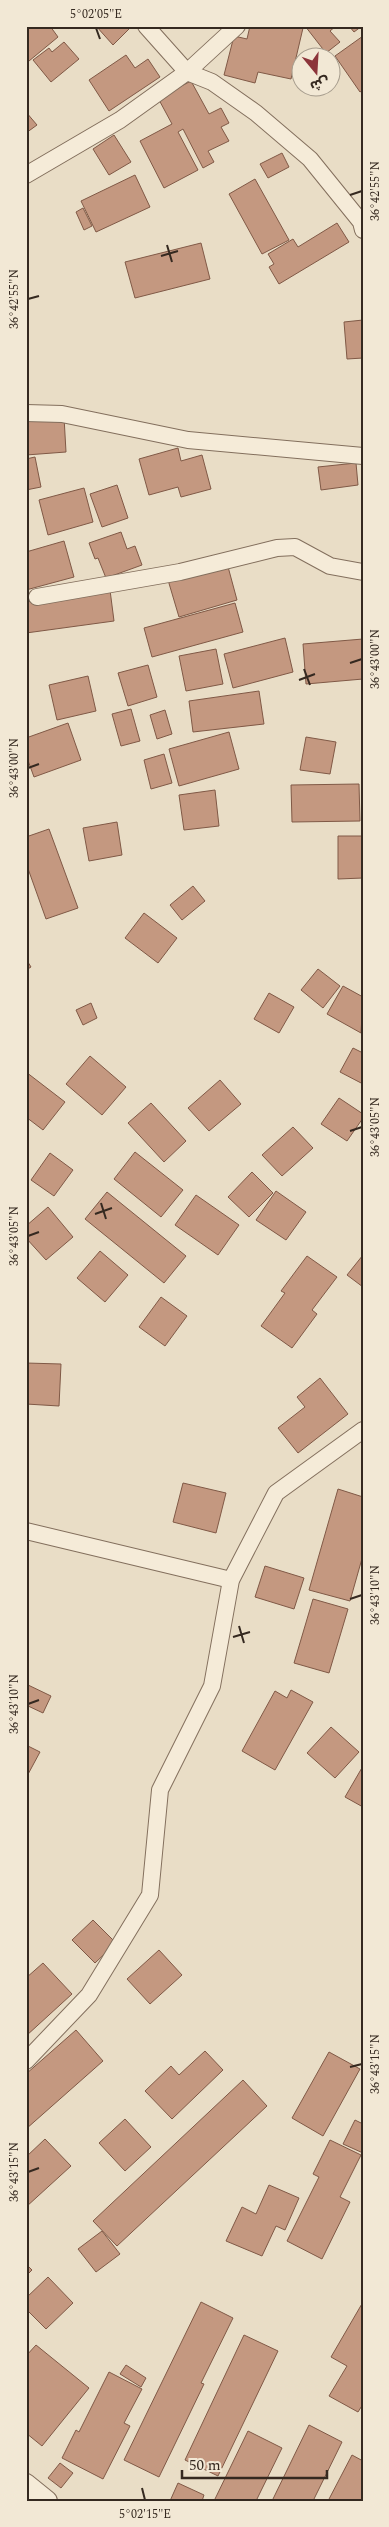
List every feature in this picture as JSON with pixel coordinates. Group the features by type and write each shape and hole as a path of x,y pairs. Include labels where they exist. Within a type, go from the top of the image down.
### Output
{"street":[{"path":"146,26 187,72 212,82 256,113 310,159 361,222 363,230"},
{"path":"26,175 120,120 187,72 238,26"},
{"path":"26,413 62,414 188,440 363,456"},
{"path":"37,596 180,572 277,548 295,547 330,566 363,572"},
{"path":"26,2061 89,1995 150,1895 160,1790 212,1686 231,1580 276,1493 363,1430"},
{"path":"26,1531 231,1580"},
{"path":"26,2484 47,2501"}],"building":[{"path":"31,26 50,26 58,37 29,61 26,57 26,30"},
{"path":"96,26 127,26 129,29 113,45"},
{"path":"250,26 303,28 298,48 292,48 291,79 258,72 255,83 224,75 234,36 247,39"},
{"path":"305,26 336,26 330,31 340,42 332,48 322,48"},
{"path":"349,26 362,26 354,32"},
{"path":"363,36 363,90 360,92 342,66 342,51"},
{"path":"64,42 79,59 51,82 33,60 49,48 52,52"},
{"path":"126,55 135,68 148,59 160,77 109,111 89,80"},
{"path":"191,81 209,114 221,108 229,123 221,127 229,141 208,151 214,162 203,168 183,129 178,132 198,170 164,188 140,141 172,124 158,98"},
{"path":"26,112 37,125 26,133"},
{"path":"114,135 131,162 109,175 93,149"},
{"path":"282,153 289,167 268,178 260,164"},
{"path":"135,175 150,207 96,232 81,201"},
{"path":"255,179 289,240 262,254 229,194"},
{"path":"83,208 92,226 84,230 76,212"},
{"path":"337,223 349,242 279,284 269,267 274,264 268,254 293,239 298,247"},
{"path":"201,243 210,279 135,298 125,262"},
{"path":"363,320 363,358 347,359 344,322"},
{"path":"64,417 66,452 26,455 26,419"},
{"path":"178,448 181,461 202,455 211,489 181,497 178,487 149,495 139,459"},
{"path":"35,457 41,487 26,490 26,459"},
{"path":"356,463 358,485 321,490 318,467"},
{"path":"117,485 128,518 102,527 90,494"},
{"path":"84,488 93,522 48,535 39,500"},
{"path":"121,532 127,549 135,546 142,565 106,578 98,558 95,559 89,543"},
{"path":"64,541 74,577 26,590 26,552"},
{"path":"227,563 237,600 179,617 168,580"},
{"path":"110,590 114,621 26,633 26,602"},
{"path":"235,603 243,632 152,657 144,628"},
{"path":"285,638 293,672 233,688 224,654"},
{"path":"363,639 363,679 306,684 303,644"},
{"path":"216,649 223,684 186,691 179,656"},
{"path":"148,665 157,697 128,706 118,673"},
{"path":"88,676 96,711 57,720 49,685"},
{"path":"259,691 264,724 193,732 189,701"},
{"path":"131,709 140,741 121,746 112,714"},
{"path":"165,710 172,734 157,739 150,715"},
{"path":"68,723 81,760 34,777 26,755 26,738"},
{"path":"229,732 239,769 179,786 169,749"},
{"path":"306,737 336,742 330,774 300,770"},
{"path":"164,754 172,783 151,789 144,760"},
{"path":"359,784 360,821 292,822 291,785"},
{"path":"215,790 219,826 184,830 179,795"},
{"path":"117,822 122,855 89,861 83,828"},
{"path":"49,829 78,908 46,919 26,863 26,837"},
{"path":"338,836 363,836 363,878 338,879"},
{"path":"193,886 205,901 182,920 170,905"},
{"path":"144,913 177,938 158,963 125,938"},
{"path":"26,959 31,967 26,970"},
{"path":"318,969 340,986 323,1008 301,990"},
{"path":"343,986 363,997 361,1033 327,1014"},
{"path":"269,993 294,1007 279,1033 254,1019"},
{"path":"91,1003 97,1018 83,1025 76,1010"},
{"path":"353,1048 363,1053 363,1084 340,1072"},
{"path":"90,1056 126,1087 102,1115 66,1084"},
{"path":"26,1072 65,1102 43,1130 26,1117"},
{"path":"220,1080 241,1104 209,1131 188,1108"},
{"path":"339,1098 363,1114 363,1118 347,1141 321,1124"},
{"path":"151,1103 186,1141 164,1162 128,1123"},
{"path":"293,1127 313,1148 282,1176 262,1155"},
{"path":"135,1152 183,1190 161,1217 114,1179"},
{"path":"50,1153 73,1170 54,1196 31,1180"},
{"path":"252,1172 273,1193 249,1217 228,1197"},
{"path":"276,1191 306,1212 286,1240 256,1220"},
{"path":"107,1192 186,1256 164,1283 85,1219"},
{"path":"196,1195 239,1225 218,1255 175,1225"},
{"path":"48,1207 73,1237 46,1260 26,1238 26,1226"},
{"path":"100,1251 128,1275 105,1302 77,1278"},
{"path":"363,1255 363,1287 347,1275"},
{"path":"307,1256 337,1277 312,1310 317,1314 292,1348 261,1326 285,1293 281,1291"},
{"path":"161,1297 187,1316 165,1346 139,1327"},
{"path":"26,1363 61,1364 59,1406 26,1404"},
{"path":"320,1378 348,1414 298,1453 278,1428 305,1407 297,1397"},
{"path":"183,1483 226,1493 216,1533 173,1522"},
{"path":"338,1489 363,1497 363,1555 350,1601 309,1590"},
{"path":"265,1566 304,1578 294,1609 255,1597"},
{"path":"313,1599 348,1609 329,1673 294,1663"},
{"path":"26,1684 51,1696 43,1713 26,1705"},
{"path":"291,1690 313,1702 275,1770 242,1751 275,1691 287,1698"},
{"path":"331,1727 359,1752 335,1778 307,1753"},
{"path":"26,1745 40,1752 26,1778"},
{"path":"363,1766 363,1807 345,1797"},
{"path":"93,1920 116,1943 95,1963 72,1940"},
{"path":"159,1950 182,1975 150,2004 127,1979"},
{"path":"43,1963 72,1994 26,2036 26,1978"},
{"path":"76,2030 103,2061 26,2129 26,2074"},
{"path":"205,2051 223,2070 172,2119 145,2091 171,2066 179,2075"},
{"path":"329,2052 360,2069 323,2136 292,2118"},
{"path":"243,2080 267,2106 117,2246 93,2221"},
{"path":"125,2119 151,2147 125,2171 99,2143"},
{"path":"355,2120 363,2124 363,2153 343,2144"},
{"path":"45,2139 71,2166 26,2207 26,2157"},
{"path":"330,2140 361,2155 340,2197 350,2202 322,2259 287,2241 319,2177 313,2174"},
{"path":"269,2185 299,2198 285,2230 276,2226 262,2256 226,2241 242,2207 256,2214"},
{"path":"102,2231 120,2254 96,2272 78,2249"},
{"path":"26,2264 32,2270 26,2276"},
{"path":"48,2277 73,2303 46,2329 26,2309 26,2298"},
{"path":"201,2302 233,2318 201,2383 204,2384 159,2477 124,2460"},
{"path":"363,2302 363,2404 358,2412 329,2396 347,2366 331,2357"},
{"path":"244,2335 278,2351 218,2476 185,2460"},
{"path":"36,2345 89,2388 42,2446 26,2433 26,2356"},
{"path":"126,2365 146,2378 141,2387 120,2374"},
{"path":"109,2372 142,2389 124,2423 130,2426 103,2479 62,2458 76,2430 79,2432"},
{"path":"309,2425 342,2442 313,2501 272,2501"},
{"path":"248,2431 282,2448 256,2501 214,2501"},
{"path":"352,2455 363,2461 363,2501 328,2501"},
{"path":"60,2463 73,2473 61,2488 48,2478"},
{"path":"178,2483 204,2495 202,2501 170,2501"}]}
